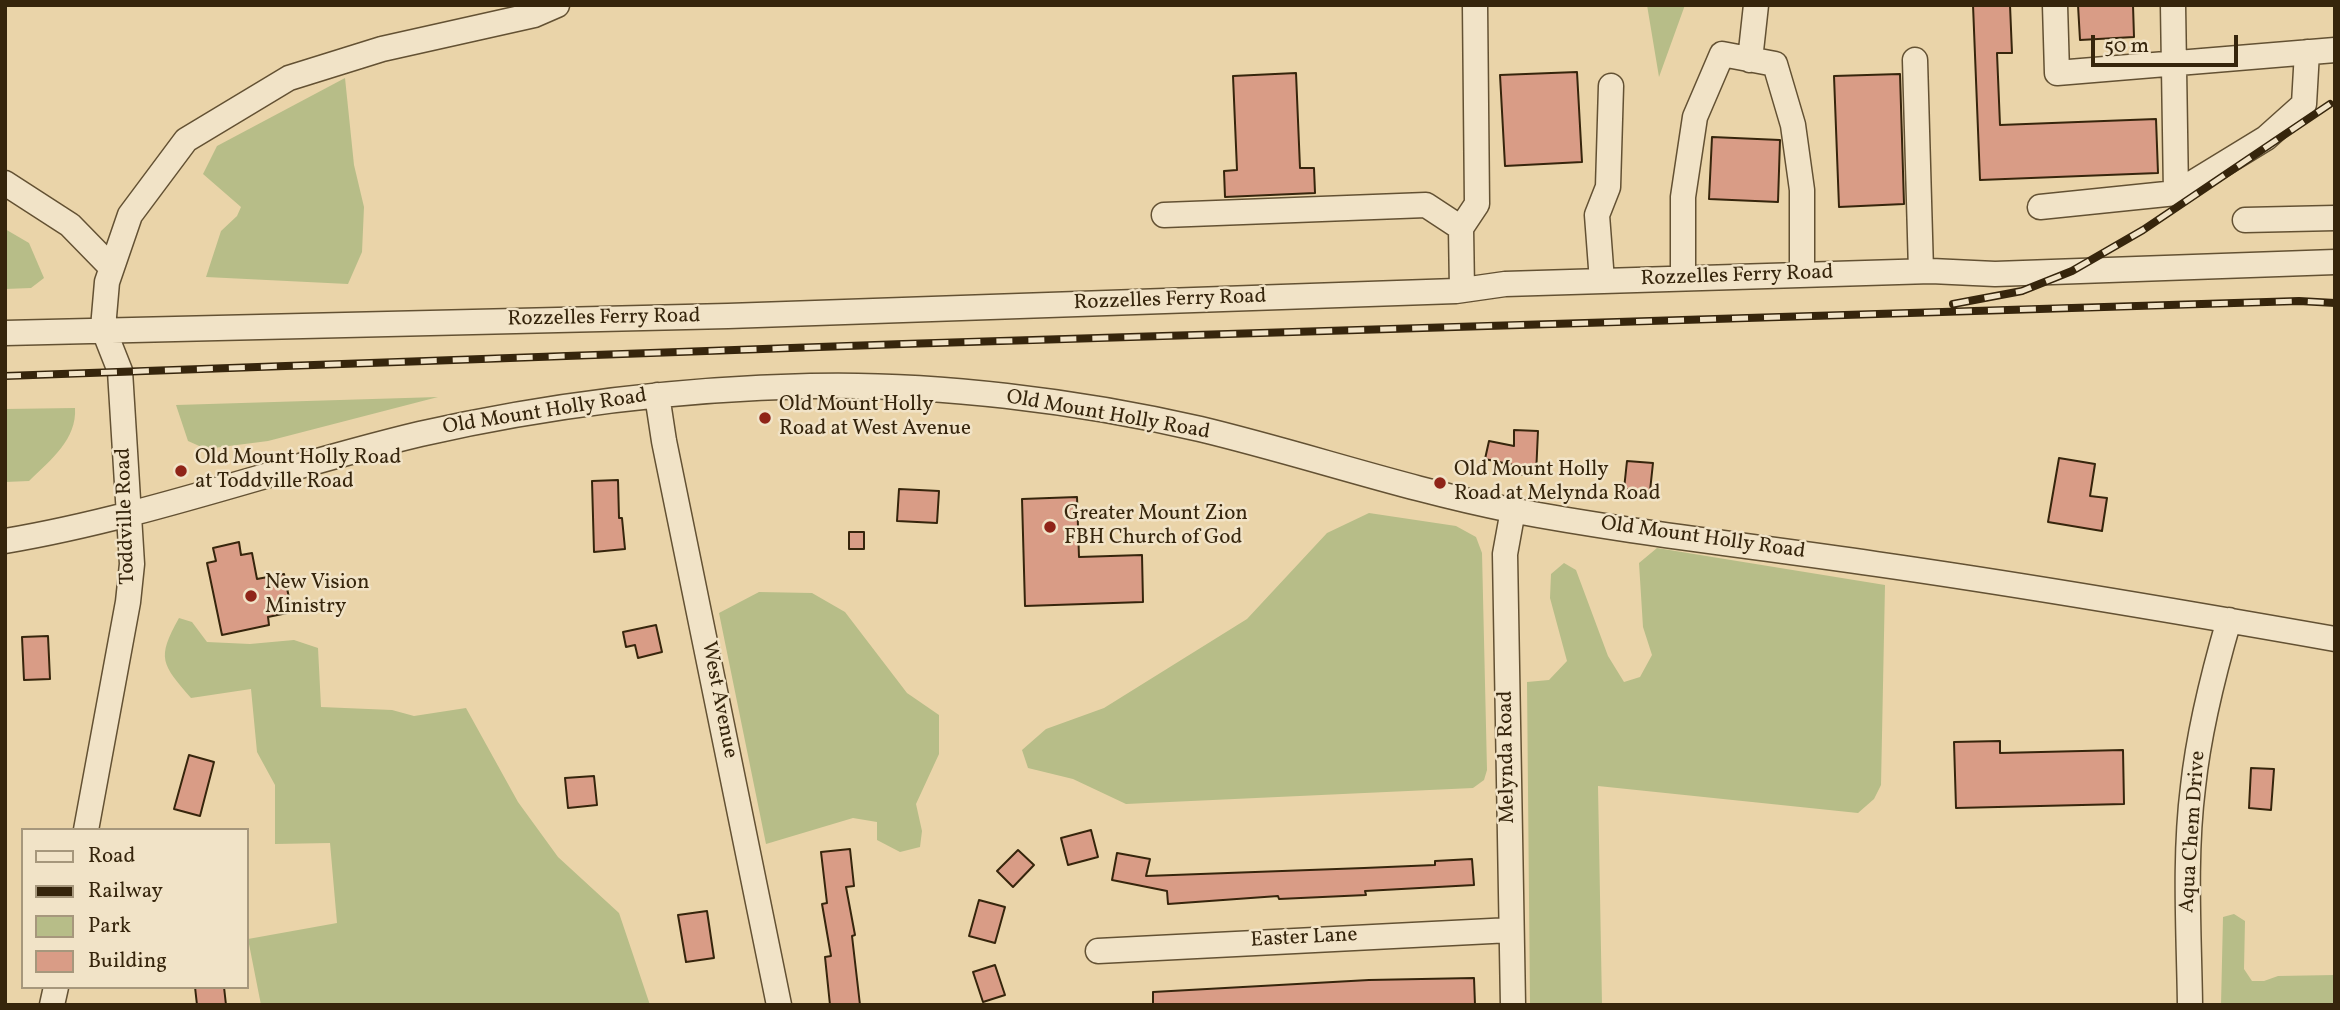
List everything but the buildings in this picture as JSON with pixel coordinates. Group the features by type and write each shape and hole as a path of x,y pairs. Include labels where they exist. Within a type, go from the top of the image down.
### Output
{"street":[{"path":"103,328 111,267 130,215 186,140 289,78 382,49 534,15 557,5"},
{"path":"1462,290 1461,228 1477,204 1475,5"},
{"path":"1750,60 1756,5"},
{"path":"2055,5 2057,73 2335,50"},
{"path":"2173,5 2176,193"},
{"path":"2039,207 2176,193 2266,138 2304,104 2307,52"},
{"path":"1683,278 1683,197 1695,117 1722,54 1775,64 1793,125 1802,190 1802,275"},
{"path":"1915,60 1920,271"},
{"path":"1602,281 1597,215 1608,187 1611,86"},
{"path":"5,183 69,225 111,267"},
{"path":"1164,215 1426,205 1461,228"},
{"path":"2245,220 2335,218"},
{"name":"Rozzelles Ferry Road","path":"5,333 103,328 742,316 1462,290 1506,284 1683,278 1920,271 1995,274 2335,262"},
{"name":"Toddville Road","path":"86,828 128,602 132,564 120,371 103,328"},
{"name":"Old Mount Holly Road","path":"5,541 130,516 419,435 542,411 657,395 867,386 1049,403 1201,429 1371,477 1513,510 2080,593 2335,639"},
{"name":"West Avenue","path":"657,395 779,1005"},
{"name":"Melynda Road","path":"1513,510 1505,554 1513,1005"},
{"name":"Aqua Chem Drive","path":"2190,1005 2188,906 2193,788 2201,732 2229,620"},
{"name":"Easter Lane","path":"1098,951 1511,930"}],"green space":[{"path":"1647,5 1685,5 1659,77"},
{"path":"345,78 354,165 364,207 362,252 348,284 206,277 221,231 237,216 241,207 203,174 217,146"},
{"path":"5,229 29,243 44,278 31,288 5,289"},
{"path":"438,397 268,441 206,449 188,441 176,405"},
{"path":"75,408 72,430 54,457 29,481 5,482 5,409"},
{"path":"1369,513 1456,526 1476,537 1482,553 1487,770 1484,780 1473,788 1126,804 1073,779 1028,768 1022,750 1046,729 1104,708 1247,619 1327,533"},
{"path":"1657,548 1885,585 1881,785 1874,799 1858,813 1598,786 1602,1005 1530,1005 1527,682 1549,680 1567,661 1550,598 1551,574 1564,563 1576,570 1608,656 1624,682 1640,677 1652,655 1643,627 1639,563"},
{"path":"759,592 812,593 845,612 907,693 939,715 939,754 916,804 922,831 920,847 900,852 877,840 877,822 853,818 766,844 719,613"},
{"path":"179,618 192,622 207,642 250,644 294,640 318,648 321,707 392,710 414,716 466,708 518,802 558,857 619,913 650,1005 261,1005 248,939 337,923 330,843 275,844 275,785 257,752 251,689 191,698 168,669 166,661 167,643"},
{"path":"2234,914 2245,921 2244,969 2252,981 2264,981 2278,976 2335,975 2335,1005 2221,1005 2223,917"}],"railway":[{"path":"1953,304 2022,291 2072,271 2143,230 2330,104"},
{"path":"5,376 903,344 2299,301 2335,303"}],"place":[{"name":"Old Mount Holly Road at West Avenue","path":"765,418"},
{"name":"Old Mount Holly Road at Toddville Road","path":"181,471"},
{"name":"Old Mount Holly Road at Melynda Road","path":"1440,483"},
{"name":"Greater Mount Zion FBH Church of God","path":"1050,527"},
{"name":"New Vision Ministry","path":"251,596"}]}
